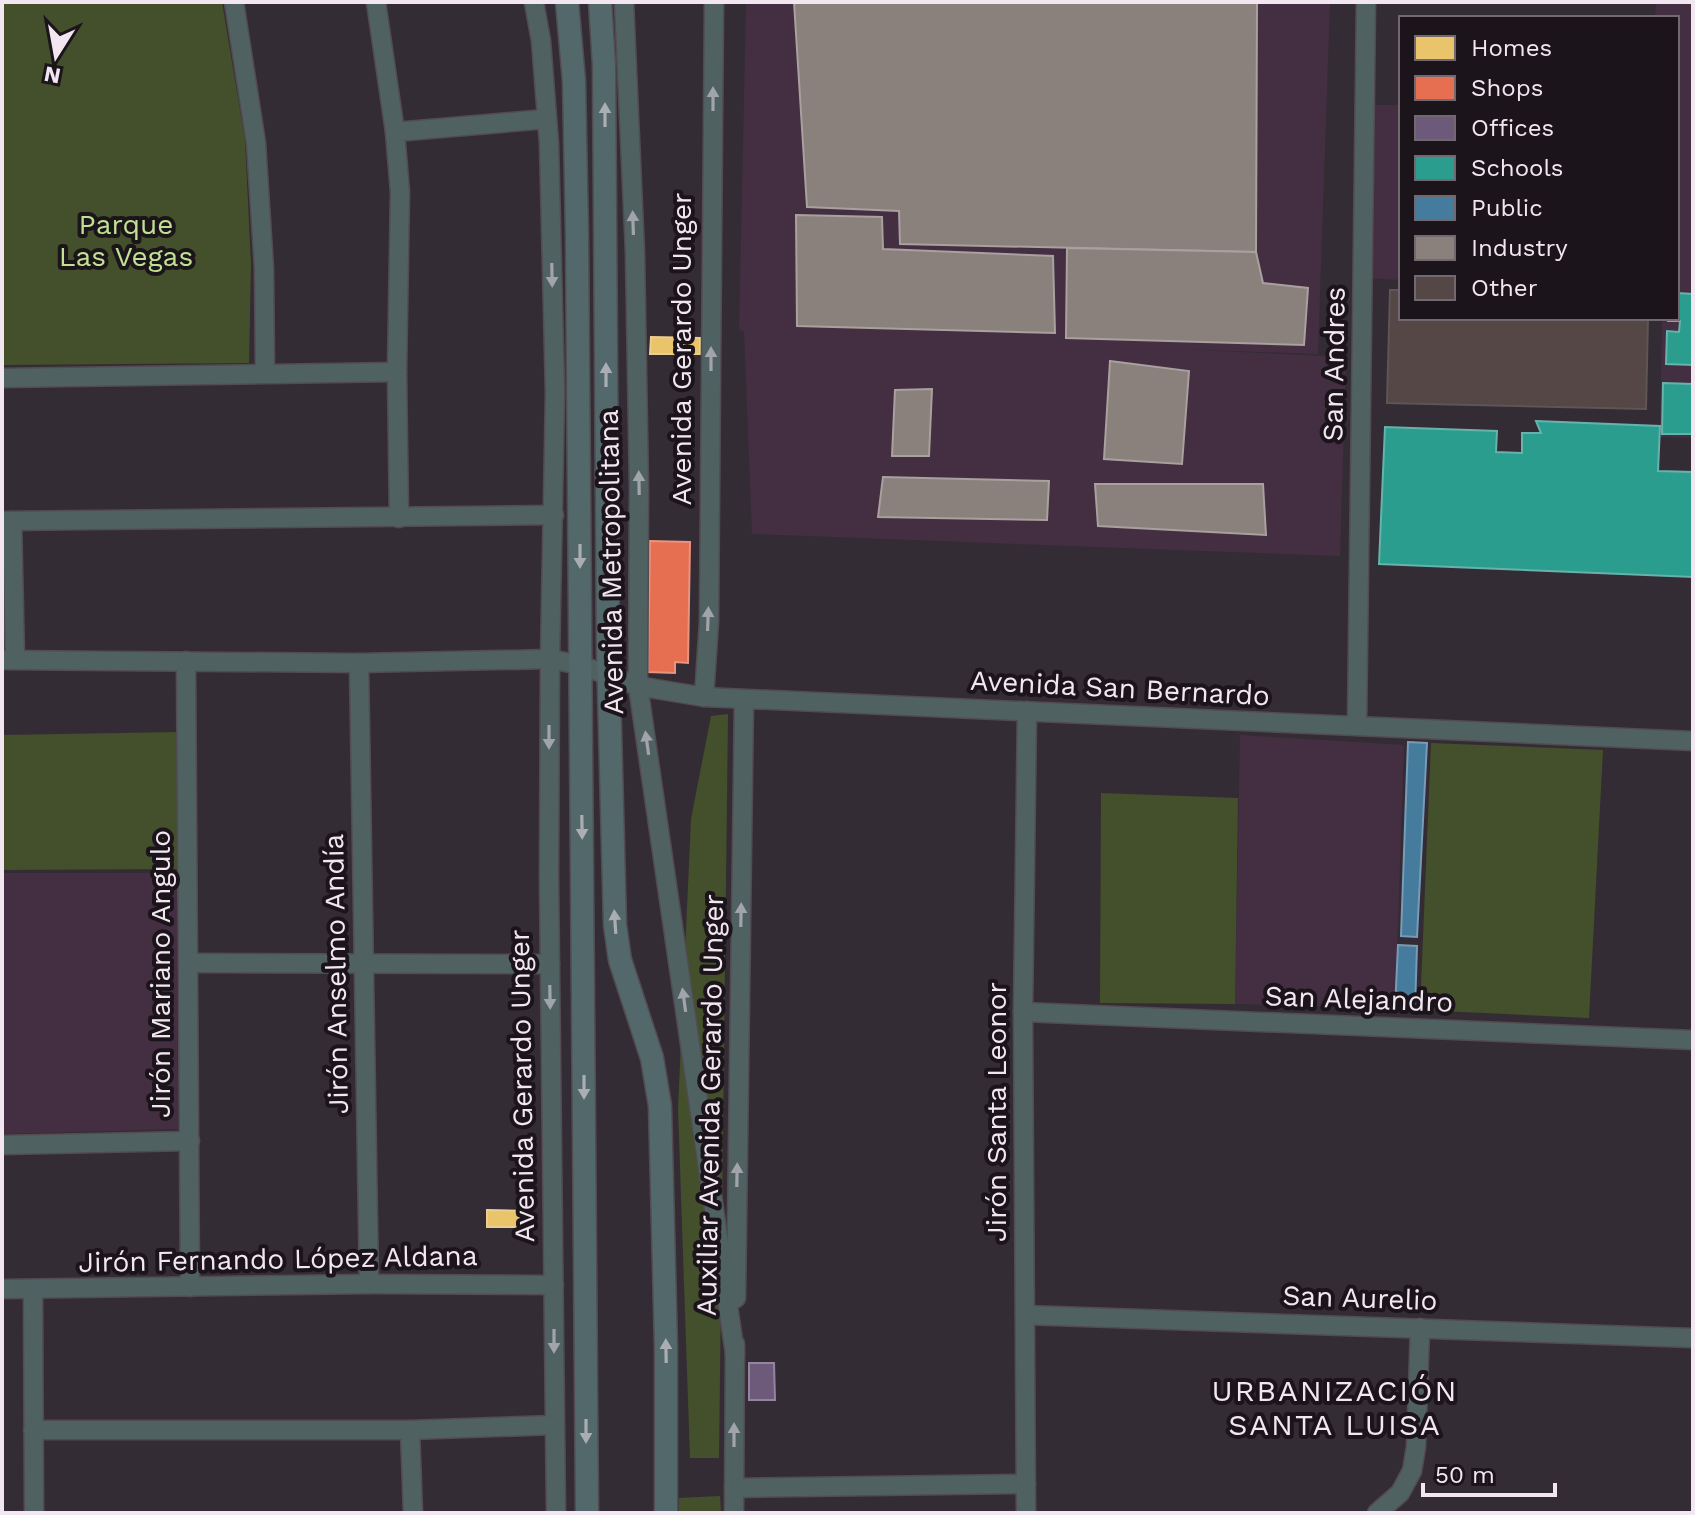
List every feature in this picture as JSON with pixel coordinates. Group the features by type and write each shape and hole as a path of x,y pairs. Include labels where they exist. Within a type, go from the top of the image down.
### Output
{"main road":[{"name":"Avenida Metropolitana","path":"600,2 604,65 609,677"},
{"name":"Avenida Metropolitana","path":"565,5 574,81 580,665"},
{"path":"580,665 587,1513"},
{"path":"609,677 615,925 620,960 652,1058 660,1106 666,1348 666,1513"}],"street":[{"path":"234,2 256,143 264,268 265,373"},
{"path":"376,2 395,132 400,207 397,372 399,518"},
{"name":"Avenida Metropolitana","path":"534,2 541,41 546,119 555,393 550,659"},
{"name":"Avenida Metropolitana","path":"624,2 635,269 639,489 638,686 735,1354"},
{"name":"Avenida Gerardo Unger","path":"704,697 709,622 714,2"},
{"name":"San Andres","path":"1357,726 1366,2"},
{"path":"395,132 546,119"},
{"path":"2,378 397,372"},
{"path":"8,660 7,521 554,515"},
{"name":"Avenida San Bernardo","path":"8,660 359,663 550,659 580,665 638,686 704,697 1693,741"},
{"name":"Avenida Gerardo Unger","path":"550,659 556,1513"},
{"name":"Jirón Mariano Angulo","path":"186,661 190,1287"},
{"name":"Jirón Anselmo Andía","path":"359,663 369,1284"},
{"name":"Auxiliar Avenida Gerardo Unger","path":"734,1513 744,699"},
{"name":"Jirón Santa Leonor","path":"1026,1513 1023,1012 1027,711"},
{"path":"188,963 550,964"},
{"name":"San Alejandro","path":"1023,1012 1693,1040"},
{"path":"2,1145 190,1141"},
{"name":"Jirón Fernando López Aldana","path":"2,1289 554,1285"},
{"path":"33,1289 34,1513"},
{"name":"San Aurelio","path":"1025,1315 1693,1338"},
{"path":"1377,1513 1400,1493 1412,1471 1416,1447 1420,1328"},
{"path":"33,1430 410,1430 555,1425"},
{"path":"410,1430 413,1513"},
{"path":"734,1488 1026,1484"}],"shaded area":[{"path":"746,2 1330,2 1318,354 1175,349 1346,357 1340,556 752,534 744,331 739,330"},
{"path":"1656,2 1693,2 1693,438 1660,437 1662,320 1679,320 1679,16 1655,16"},
{"path":"1365,105 1399,105 1399,280 1363,278"},
{"path":"1240,735 1404,745 1395,1008 1235,1004"},
{"path":"2,873 177,873 178,1129 2,1134"}],"green space":[{"name":"Parque Las Vegas","path":"2,2 222,2 245,140 251,264 249,363 2,365"},
{"path":"728,714 719,1458 690,1458 678,1108 691,819 711,716"},
{"path":"179,732 178,869 2,870 2,735"},
{"path":"1431,743 1603,750 1589,1018 1420,1010"},
{"path":"1101,793 1238,798 1235,1004 1100,1003"},
{"path":"720,1496 721,1513 679,1513 679,1498"}],"building: Homes":[{"path":"651,337 700,338 700,354 650,354"},
{"path":"487,1210 528,1211 528,1227 487,1227"}],"building: Shops":[{"path":"650,541 690,542 688,663 675,662 675,673 648,672"}],"building: Offices":[{"path":"749,1363 774,1363 775,1400 749,1400"}],"building: Schools":[{"path":"1679,293 1693,294 1693,365 1666,364 1667,331 1679,332 1680,321 1668,321 1679,320"},
{"path":"1663,383 1693,384 1693,434 1662,434"},
{"path":"1536,421 1660,426 1658,471 1693,472 1693,577 1379,564 1385,427 1497,431 1496,452 1522,453 1522,433 1541,433"}],"building: Public":[{"path":"1408,742 1427,743 1417,937 1401,936"},
{"path":"1398,945 1417,946 1415,1009 1395,1008"}],"building: Industry":[{"path":"794,2 1257,2 1256,252 900,244 899,211 807,207"},
{"path":"796,215 882,217 883,249 1053,256 1055,333 797,326"},
{"path":"1067,248 1256,252 1263,283 1308,288 1304,345 1066,338"},
{"path":"1110,361 1189,371 1182,464 1104,459"},
{"path":"932,389 929,456 892,456 895,390"},
{"path":"883,477 1049,481 1047,520 878,517"},
{"path":"1095,484 1263,484 1266,535 1098,526"}],"building: Other":[{"path":"1390,290 1399,290 1399,320 1648,320 1646,409 1387,403"}],"district":[{"name":"URBANIZACIÓN SANTA LUISA","path":"1335,1407"}]}
